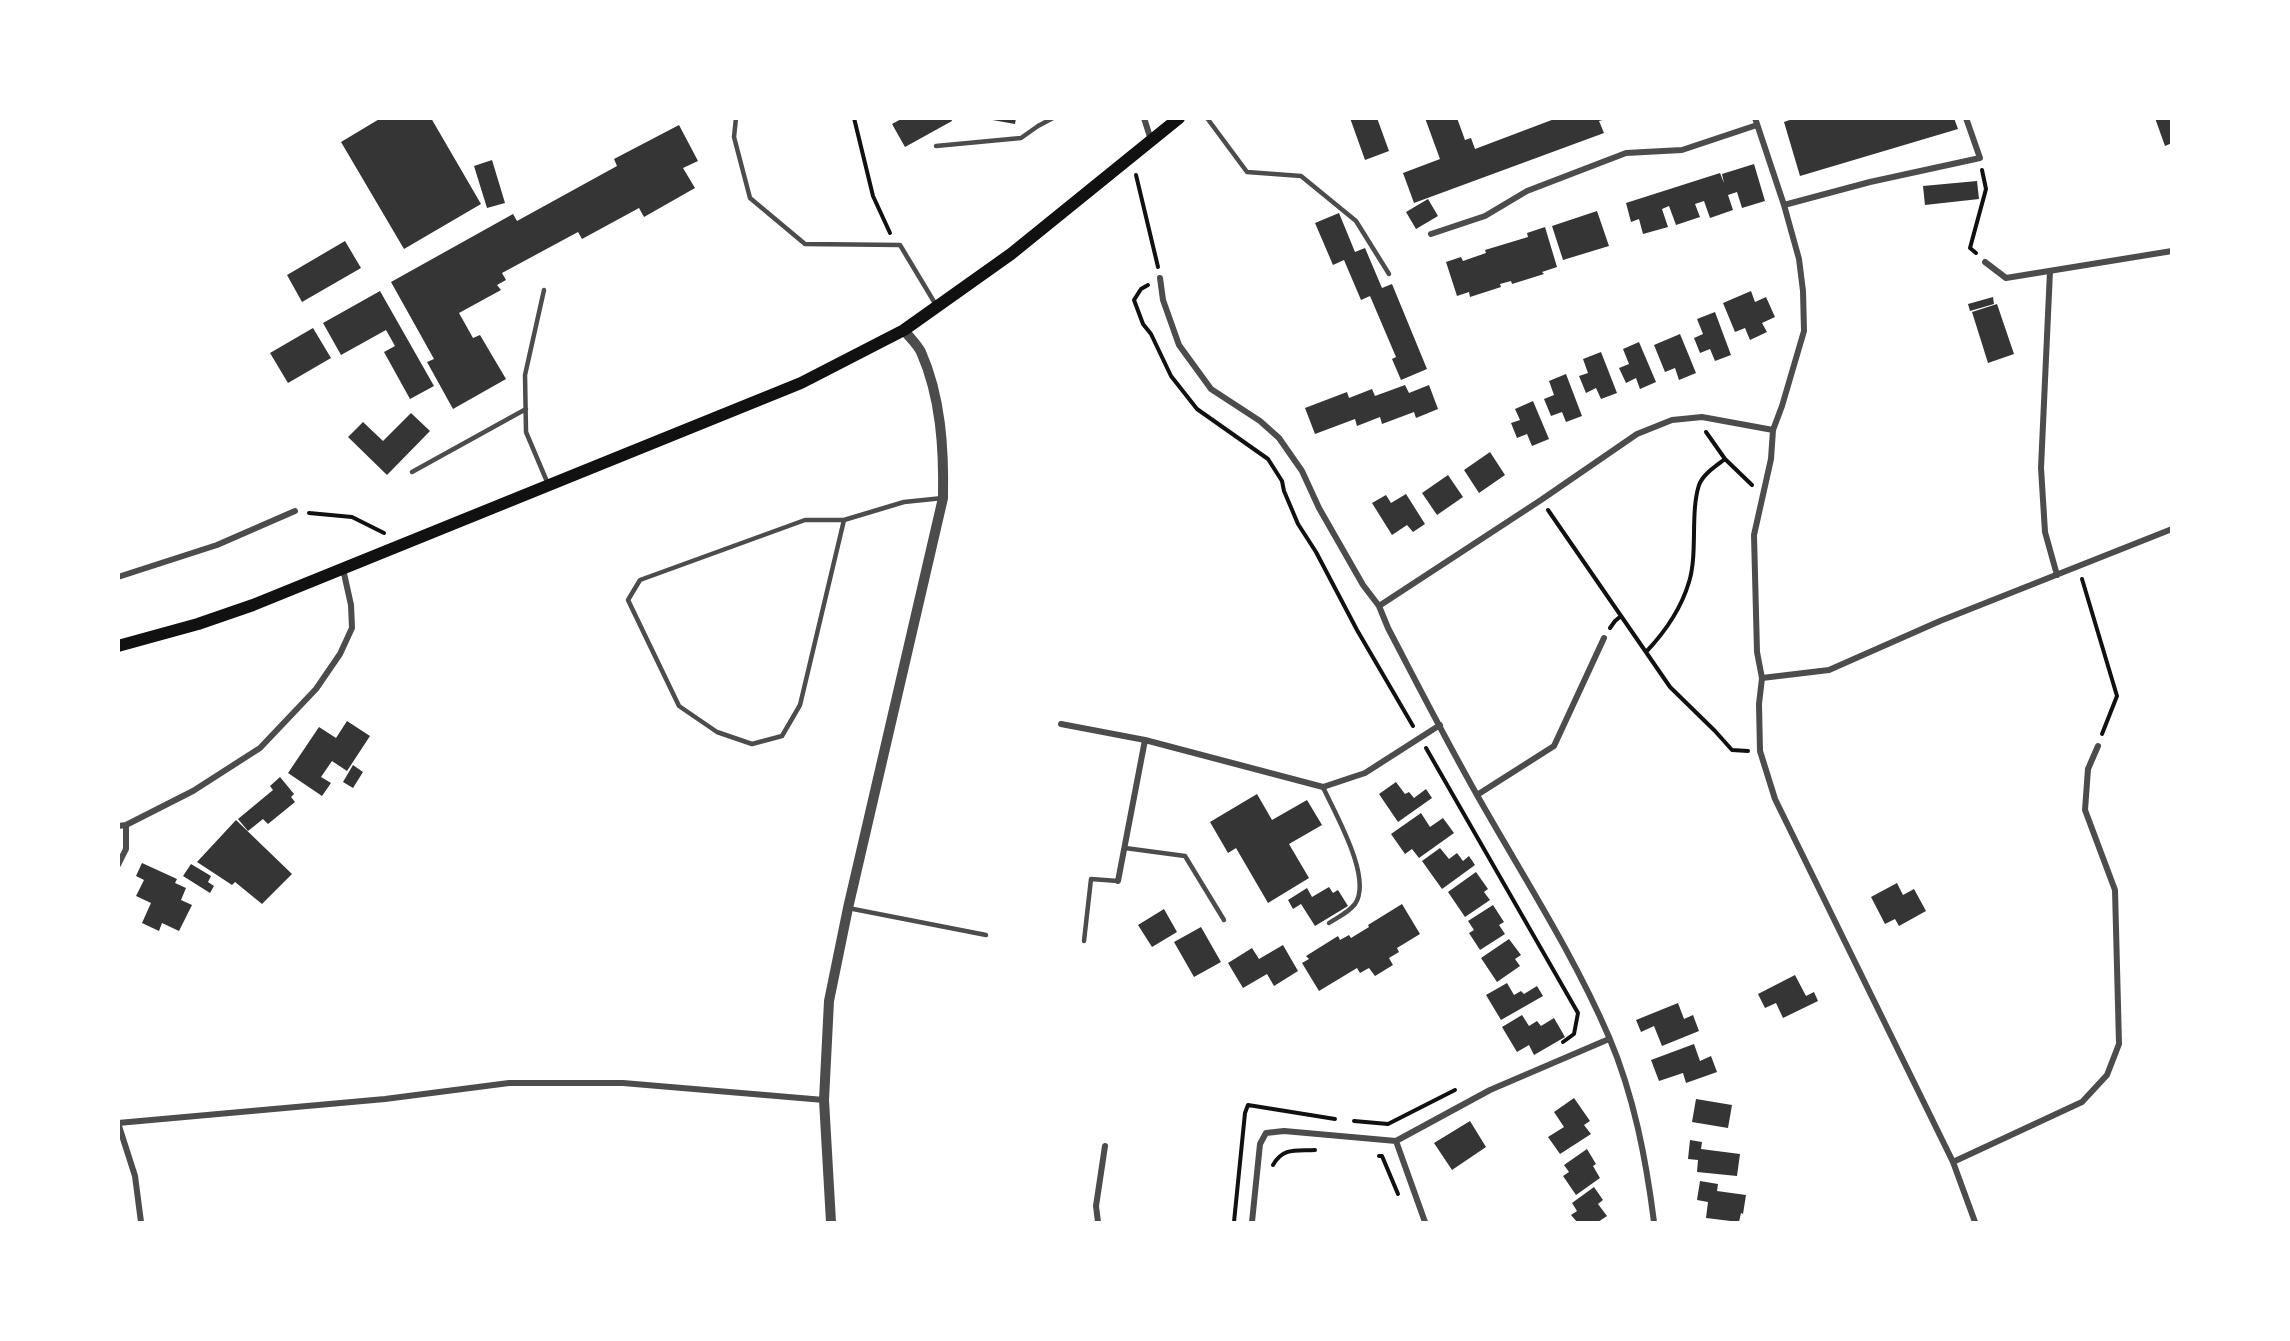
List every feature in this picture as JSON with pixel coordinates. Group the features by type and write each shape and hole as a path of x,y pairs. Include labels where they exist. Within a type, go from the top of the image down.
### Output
{"main road":[{"path":"118,646 209,621 801,383 904,330 937,307 1011,254 1179,118"}],"street":[{"path":"1144,118 1151,140"},
{"path":"1784,205 1870,182 1980,158 1966,118"},
{"path":"1431,234 1485,216 1527,191 1626,153 1682,150 1756,122 1784,205 1799,259 1804,331 1773,430 1771,459 1754,535 1757,652 1762,678 1759,704 1760,751 1775,799 1953,1162 1975,1222"},
{"path":"1985,262 2006,278 2172,251"},
{"path":"2049,271 2041,468 2045,532 2057,575"},
{"path":"1160,278 1163,300 1179,345 1211,389 1260,421 1279,438 1302,471 1319,508 1363,585 1379,606 1388,628 1477,795 1579,974 1610,1039 1632,1105 1647,1172 1654,1222"},
{"path":"831,1222 824,1100 829,1001 848,908 943,498 944,473 936,398 920,350 904,330"},
{"path":"1379,606 1637,434 1672,420 1702,417 1773,430"},
{"path":"118,577 217,545 295,511"},
{"path":"1762,678 1829,670 1940,621 2172,529"},
{"path":"118,865 126,849 122,826 193,791 260,748 316,689 340,654 352,628 351,604 343,569"},
{"path":"1477,795 1554,746 1604,638"},
{"path":"1061,724 1145,740 1323,787 1365,773 1440,725"},
{"path":"1118,881 1145,740"},
{"path":"1953,1162 2082,1102 2107,1075 2119,1044 2115,890 2085,810 2088,769 2098,746"},
{"path":"1252,1222 1260,1144 1266,1133 1284,1131 1396,1141 1490,1090 1610,1039"},
{"path":"141,1222 135,1176 118,1123 386,1099 509,1083 623,1083 824,1100"},
{"path":"1396,1141 1425,1222"},
{"path":"1098,1222 1096,1206 1106,1146"}],"lane":[{"path":"736,118 734,137 750,198 805,244 895,244 900,246 937,307"},
{"path":"936,146 1021,138 1053,118"},
{"path":"1208,118 1247,172 1301,176 1356,221 1389,274"},
{"path":"544,290 525,375 526,432 549,485"},
{"path":"412,472 526,410"},
{"path":"844,519 800,705 782,736 752,744 717,732 679,706 628,600 640,580 805,520 844,519 904,502 943,498"},
{"path":"1323,787 1360,871 1360,890 1354,905 1345,914 1329,923"},
{"path":"1125,848 1185,856 1224,920"},
{"path":"1084,941 1092,879 1118,881"},
{"path":"848,908 986,935"}],"path":[{"path":"854,118 873,196 895,244"},
{"path":"1132,157 1160,278 1141,289 1134,300 1143,324 1151,334 1171,376 1197,408 1268,459 1282,481 1298,524 1578,1013 1575,1034 1559,1044"},
{"path":"1980,158 1986,189 1970,248 1985,262"},
{"path":"1702,417 1706,432 1725,459 1764,495"},
{"path":"1646,652 1660,637 1674,616 1690,580 1700,484 1710,471 1725,459"},
{"path":"1541,500 1670,687 1732,750 1760,751"},
{"path":"295,511 352,517 405,543"},
{"path":"2078,567 2117,696 2098,746"},
{"path":"1234,1222 1245,1113 1248,1105 1344,1121 1388,1124 1464,1086"},
{"path":"1271,1168 1276,1158 1286,1151 1316,1150"},
{"path":"1371,1155 1382,1156 1398,1196"}],"building":[{"path":"381,118 431,118 481,204 404,249 341,142"},
{"path":"903,118 951,118 952,121 905,147 892,124"},
{"path":"981,118 1016,118 1015,124"},
{"path":"1350,118 1377,118 1389,151 1365,160"},
{"path":"1425,118 1457,118 1465,140 1471,138 1475,149 1557,118 1606,119 1599,121 1604,133 1414,203 1403,173 1440,159"},
{"path":"1795,118 1954,118 1958,129 1800,176 1784,122"},
{"path":"2155,118 2172,118 2172,143 2165,146"},
{"path":"679,125 698,161 683,168 695,188 644,217 639,208 582,239 578,232 502,273 506,280 497,285 501,290 459,313 473,338 480,335 506,379 453,409 427,362 434,359 391,282 513,214 517,221 617,166 614,159"},
{"path":"492,160 505,203 487,208 474,166"},
{"path":"1754,164 1765,201 1742,208 1737,192 1728,195 1733,210 1710,218 1704,201 1695,204 1700,217 1676,225 1669,206 1662,209 1668,227 1643,234 1639,219 1631,222 1626,203 1720,173 1724,183 1722,174"},
{"path":"1977,181 1979,199 1925,205 1923,186"},
{"path":"1428,199 1438,216 1416,229 1406,212"},
{"path":"1597,211 1609,246 1563,260 1552,226"},
{"path":"1339,213 1355,252 1365,248 1382,288 1392,284 1427,369 1401,380 1392,359 1396,357 1370,296 1361,300 1344,260 1333,265 1315,223"},
{"path":"1545,227 1557,267 1542,272 1544,274 1512,284 1511,281 1500,284 1501,287 1470,297 1469,292 1457,296 1446,262 1461,257 1463,261 1486,253 1485,250 1528,237 1527,233"},
{"path":"345,241 361,268 302,302 287,275"},
{"path":"380,291 434,386 410,399 384,352 395,346 386,330 341,355 323,323"},
{"path":"1751,291 1755,302 1766,297 1775,317 1762,323 1767,332 1750,340 1745,328 1735,332 1723,303"},
{"path":"1993,297 1994,304 1970,311 1968,304"},
{"path":"1997,304 2014,354 1988,363 1972,312"},
{"path":"1715,312 1731,355 1715,361 1710,349 1700,353 1694,338 1703,334 1697,319"},
{"path":"313,328 331,358 288,383 270,353"},
{"path":"1680,334 1696,373 1679,380 1675,368 1665,372 1654,345"},
{"path":"1639,342 1656,382 1640,389 1636,378 1626,383 1619,368 1629,364 1623,349"},
{"path":"1601,352 1617,393 1601,399 1596,388 1586,393 1579,376 1588,373 1583,359"},
{"path":"1566,374 1582,416 1566,422 1562,412 1551,416 1544,399 1554,395 1549,381"},
{"path":"1405,385 1409,393 1429,385 1438,409 1416,418 1414,412 1382,424 1380,417 1357,426 1355,419 1315,434 1305,408 1347,392 1349,398 1372,389 1375,396"},
{"path":"1533,401 1549,439 1532,446 1527,434 1517,438 1511,423 1520,420 1515,409"},
{"path":"411,413 430,431 387,475 348,437 363,422 383,441"},
{"path":"1490,452 1505,475 1479,493 1464,470"},
{"path":"1448,475 1463,497 1437,515 1422,493"},
{"path":"1406,494 1425,524 1413,532 1407,525 1392,535 1372,503 1386,495 1391,503"},
{"path":"347,721 370,736 347,771 332,761 321,777 331,783 322,796 288,773 319,727 336,738"},
{"path":"353,765 363,772 353,788 343,782"},
{"path":"280,777 294,794 291,797 295,802 268,824 263,819 248,831 238,819 273,790 270,786"},
{"path":"1396,782 1405,794 1409,792 1414,798 1426,789 1432,798 1398,822 1379,794"},
{"path":"1257,794 1272,820 1307,800 1322,825 1289,844 1309,878 1268,903 1236,848 1228,853 1210,822"},
{"path":"1421,813 1430,827 1443,818 1454,833 1419,858 1412,849 1405,854 1391,834"},
{"path":"236,820 292,874 262,904 235,882 232,885 197,862"},
{"path":"1440,848 1449,859 1457,853 1463,861 1469,856 1475,865 1442,889 1422,861"},
{"path":"142,863 177,879 175,883 186,888 181,900 192,905 179,931 162,923 159,931 142,923 151,903 136,896 144,880 136,876"},
{"path":"191,864 211,876 208,882 214,886 210,893 183,876"},
{"path":"1476,872 1488,889 1484,892 1490,900 1465,917 1448,892"},
{"path":"1897,883 1903,895 1914,889 1926,911 1899,926 1895,919 1885,924 1871,897"},
{"path":"1329,887 1333,893 1338,890 1348,906 1315,926 1301,904 1293,909 1288,900 1307,888 1312,897"},
{"path":"1402,904 1420,934 1397,948 1399,952 1389,958 1393,965 1375,976 1369,968 1360,973 1357,968 1319,991 1302,963 1309,959 1306,956 1338,936 1340,940 1349,935 1351,938"},
{"path":"1493,905 1504,922 1499,925 1505,934 1480,950 1469,933 1474,930 1468,921"},
{"path":"1164,909 1177,932 1152,947 1138,925"},
{"path":"1201,927 1221,962 1194,977 1174,942"},
{"path":"1509,939 1521,955 1515,959 1520,966 1497,982 1481,958"},
{"path":"1283,945 1298,971 1274,986 1267,974 1243,988 1228,963 1252,948 1259,959"},
{"path":"1795,975 1806,996 1814,992 1818,1001 1783,1018 1776,1003 1765,1008 1758,994"},
{"path":"1507,983 1514,995 1521,991 1524,994 1537,986 1543,996 1501,1020 1486,995"},
{"path":"1678,1003 1684,1019 1693,1015 1699,1031 1662,1046 1654,1026 1641,1032 1636,1020"},
{"path":"1522,1015 1529,1026 1537,1021 1541,1026 1554,1018 1565,1037 1534,1055 1529,1045 1517,1052 1502,1027"},
{"path":"1694,1044 1700,1061 1711,1056 1717,1072 1686,1083 1683,1073 1659,1081 1651,1060"},
{"path":"1574,1098 1590,1121 1584,1125 1591,1134 1560,1154 1548,1137 1564,1127 1554,1112"},
{"path":"1696,1099 1732,1105 1728,1128 1692,1122"},
{"path":"1470,1121 1486,1147 1452,1170 1434,1143"},
{"path":"1690,1140 1702,1142 1701,1149 1740,1154 1737,1176 1697,1172 1698,1160 1688,1159"},
{"path":"1587,1149 1596,1164 1593,1166 1600,1178 1576,1195 1563,1176 1569,1172 1564,1165"},
{"path":"1700,1181 1718,1184 1717,1191 1746,1195 1743,1214 1741,1213 1739,1222 1706,1218 1708,1202 1697,1200"},
{"path":"1594,1187 1603,1200 1598,1204 1607,1216 1598,1222 1577,1222 1571,1215 1577,1211 1572,1203"}]}
